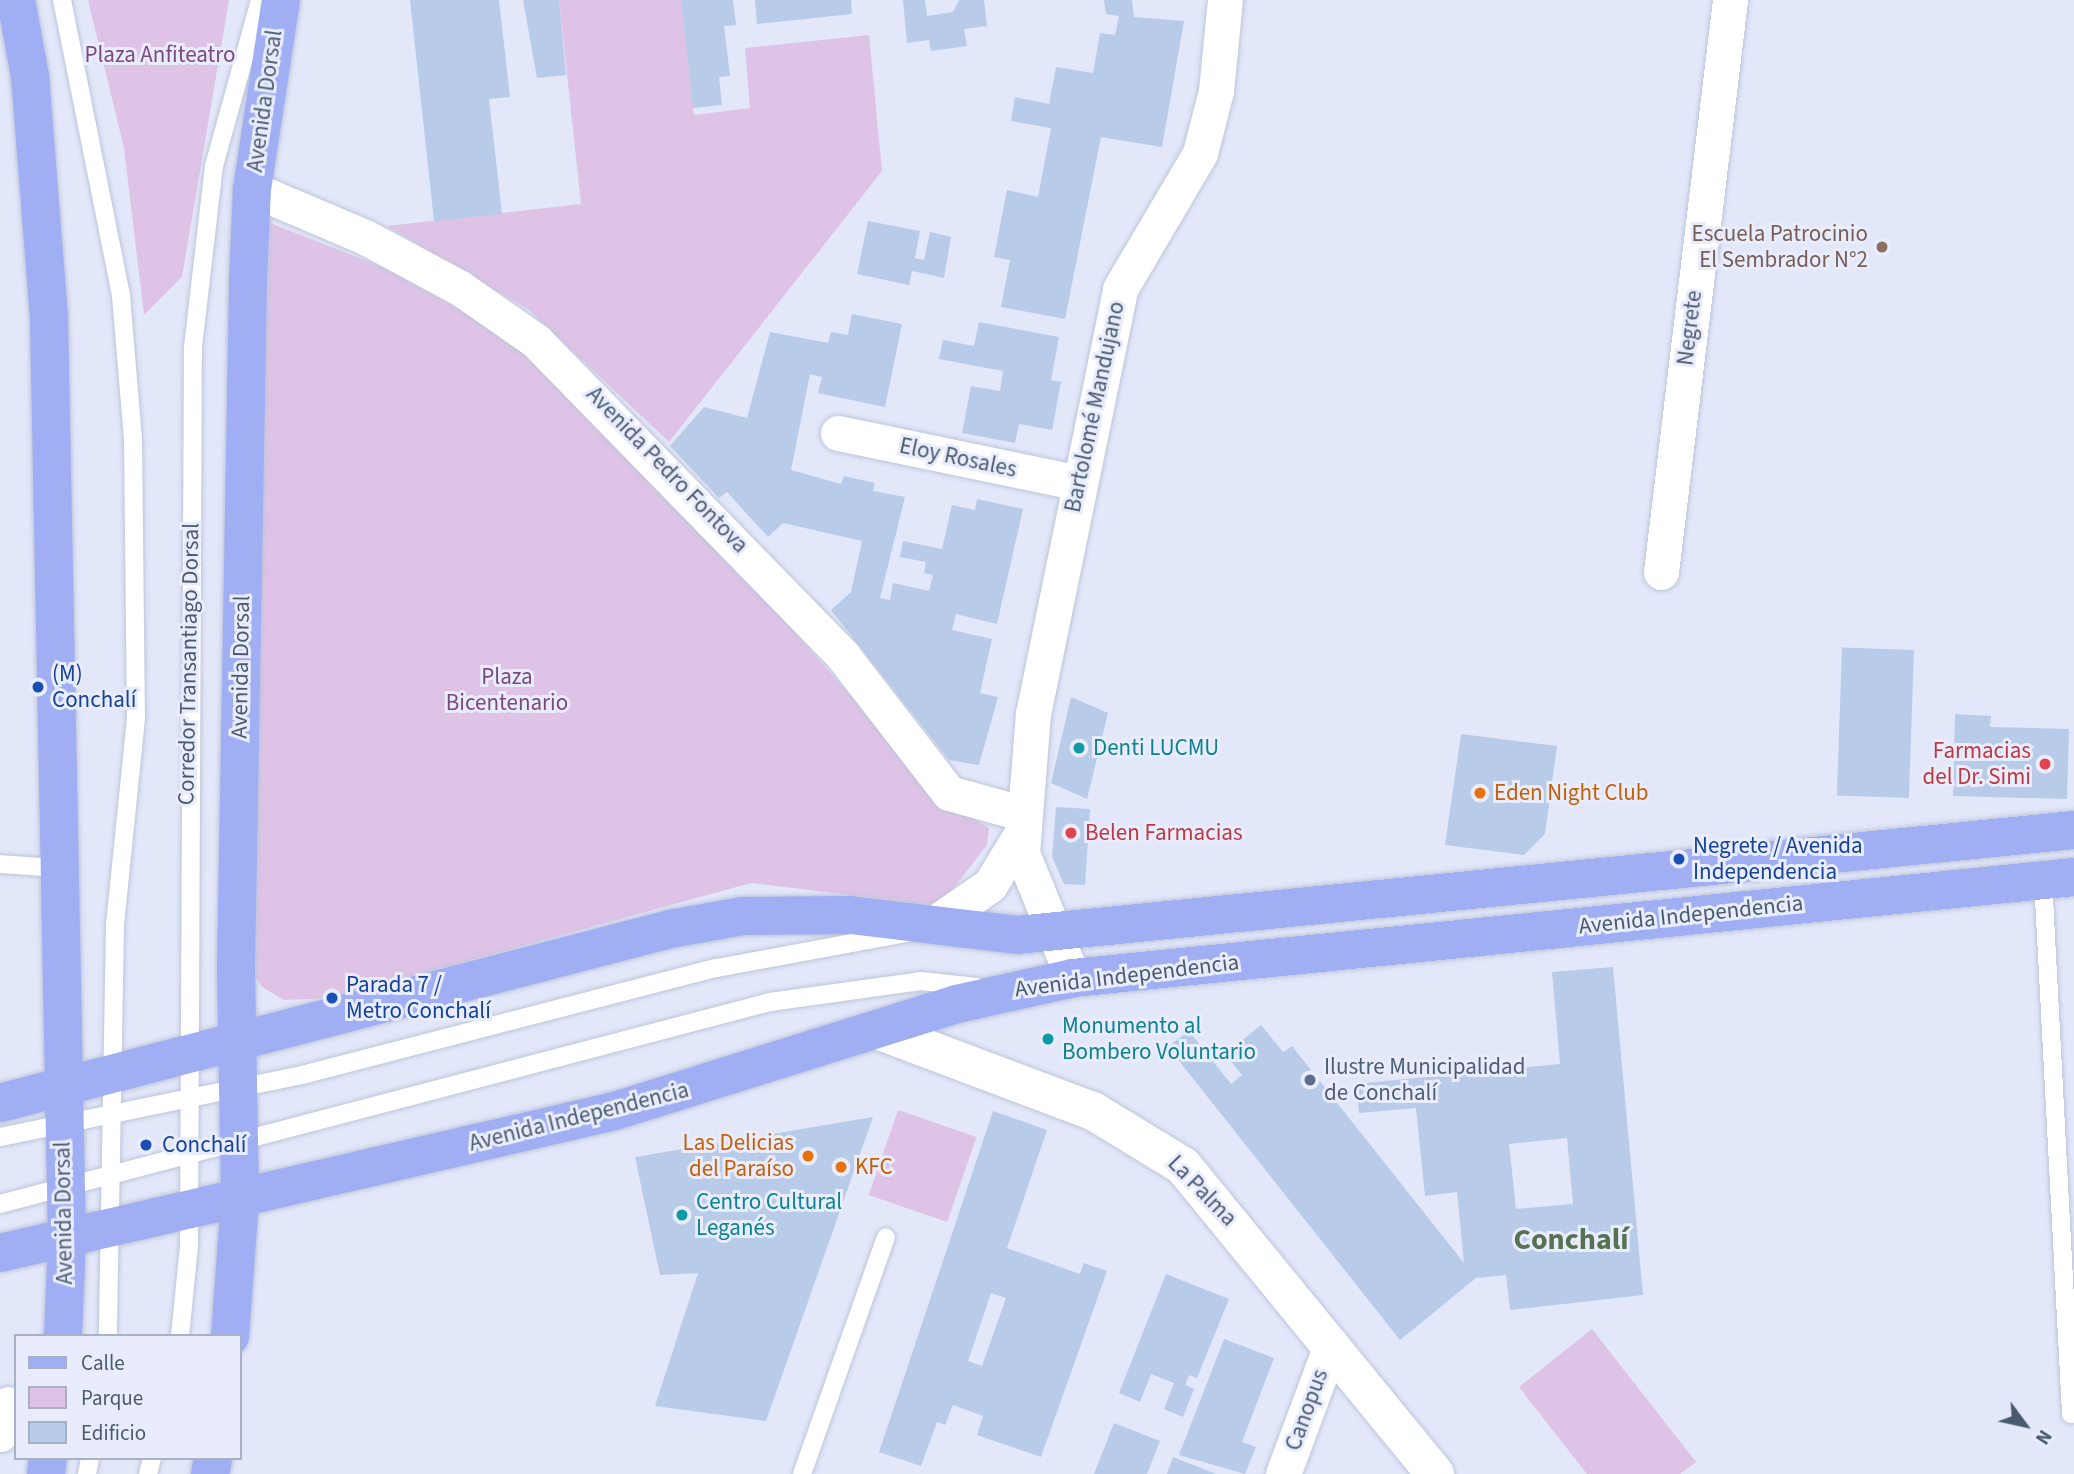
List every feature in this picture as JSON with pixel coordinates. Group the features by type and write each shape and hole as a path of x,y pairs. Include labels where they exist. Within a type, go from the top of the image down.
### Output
{"main road":[{"name":"Avenida Dorsal","path":"16,0 30,76 49,319 57,867 67,1239 62,1334"},
{"name":"Avenida Dorsal","path":"230,1334 240,1199 237,1044 253,189 281,0"},
{"name":"Avenida Independencia","path":"0,1103 63,1107 113,1077 190,1055 670,929 743,916 850,915 1017,935 2074,830"},
{"name":"Avenida Independencia","path":"0,1253 114,1229 615,1111 1013,990 1073,978 2058,878"},
{"name":"La Palma","path":"877,1030 1030,1084 1157,1146 1207,1190 1435,1474"}],"street":[{"name":"Bartolomé Mandujano","path":"1023,824 1035,702 1120,289 1188,179 1209,123 1225,0"},
{"name":"Negrete","path":"1661,572 1730,0"},
{"name":"Avenida Pedro Fontova","path":"253,189 365,237 460,288 536,341 843,656 949,793 1023,824"},
{"name":"Eloy Rosales","path":"838,433 1079,483"},
{"path":"932,925 990,885 1023,824"},
{"path":"1023,824 1032,889 1073,978"},
{"name":"Canopus","path":"1283,1474 1331,1345"}],"lane":[{"path":"62,0 86,98 131,376 136,718 115,925 114,1229 108,1334"},
{"name":"Corredor Transantiago Dorsal","path":"180,1334 190,1155 193,347 214,166 260,0"},
{"path":"0,864 57,867"},
{"path":"2058,878 2071,1414"},
{"path":"0,1137 63,1107 113,1115 190,1100 717,968 891,939 932,925"},
{"path":"0,1204 770,1002 921,981 1013,990"},
{"path":"802,1474 886,1237"}],"green space":[{"name":"Plaza Anfiteatro","path":"88,0 229,0 182,277 144,315 124,148"},
{"path":"559,0 681,0 694,115 750,108 745,48 869,35 882,171 669,442 529,310 387,226 581,204"},
{"name":"Plaza Bicentenario","path":"270,223 387,269 516,342 738,568 942,800 989,828 987,845 949,894 931,905 751,883 332,998 284,1000 262,987 256,978 258,556"},
{"path":"898,1110 976,1137 947,1222 869,1195"},
{"path":"1592,1329 1696,1462 1680,1474 1587,1474 1519,1387"}],"building":[{"path":"410,0 499,0 510,97 489,99 502,214 434,221"},
{"path":"523,0 559,0 566,75 537,78"},
{"path":"681,0 733,0 736,25 724,26 730,76 719,77 722,105 693,108"},
{"path":"755,0 851,0 852,14 757,24"},
{"path":"903,0 925,0 927,16 953,12 959,0 984,0 987,26 964,29 967,46 931,51 929,40 907,43"},
{"path":"1104,0 1132,0 1134,17 1184,21 1162,147 1101,137 1065,319 1001,307 1010,260 994,257 1007,190 1038,197 1051,128 1011,121 1015,97 1049,104 1056,67 1093,73 1100,33 1115,35 1119,16 1106,14"},
{"path":"868,221 920,231 915,258 924,260 930,232 951,237 944,278 912,271 909,285 857,274"},
{"path":"852,314 902,324 885,407 818,393 822,377 810,374 791,470 841,484 844,476 875,483 873,491 905,497 880,598 890,600 893,583 929,591 933,575 924,573 926,562 900,557 903,541 942,549 952,505 975,510 977,499 1023,509 997,624 956,614 952,630 992,639 980,693 998,697 979,765 949,760 831,610 851,592 862,541 783,523 768,537 727,492 719,498 670,446 704,407 747,418 770,332 828,343 831,332 848,335"},
{"path":"979,322 1059,337 1051,380 1061,382 1052,430 1019,424 1015,443 962,433 971,386 1000,391 1003,371 939,359 943,340 974,346"},
{"path":"1842,647 1914,650 1909,798 1837,795"},
{"name":"Denti LUCMU","path":"1071,697 1108,713 1087,799 1051,783"},
{"path":"1955,714 1991,716 1990,727 2069,729 2067,799 1953,796"},
{"path":"1461,734 1557,746 1545,834 1524,855 1445,845"},
{"name":"Belen Farmacias","path":"1056,807 1090,809 1085,885 1064,884 1052,857"},
{"path":"1613,967 1643,1295 1510,1310 1506,1275 1476,1278 1400,1340 1168,1047 1189,1031 1231,1084 1242,1075 1225,1054 1261,1025 1283,1052 1292,1046 1464,1263 1457,1192 1425,1196 1416,1108 1359,1113 1356,1084 1560,1064 1552,972","holes":["1567,1138 1573,1204 1516,1209 1509,1144"]},
{"path":"993,1111 1047,1130 1007,1248 1080,1274 1084,1263 1107,1271 1041,1457 977,1435 983,1416 953,1405 945,1425 937,1422 921,1466 879,1452","holes":["991,1293 1006,1298 982,1366 968,1361"]},
{"path":"873,1117 766,1421 655,1406 698,1273 660,1275 635,1157"},
{"path":"1166,1274 1229,1299 1197,1378 1189,1375 1185,1385 1194,1389 1183,1417 1164,1409 1174,1383 1151,1374 1140,1402 1119,1393"},
{"path":"1224,1339 1274,1358 1242,1442 1256,1447 1245,1474 1179,1455"},
{"path":"1114,1423 1160,1441 1147,1474 1094,1474"},
{"path":"1173,1457 1216,1474 1167,1474"}],"place":[{"name":"Escuela Patrocinio El Sembrador N°2","path":"1882,247"},
{"name":"(M) Conchalí","path":"38,687"},
{"name":"Denti LUCMU","path":"1079,748"},
{"name":"Farmacias del Dr. Simi","path":"2045,764"},
{"name":"Eden Night Club","path":"1480,793"},
{"name":"Belen Farmacias","path":"1071,833"},
{"name":"Negrete / Avenida Independencia","path":"1679,859"},
{"name":"Parada 7 / Metro Conchalí","path":"332,998"},
{"name":"Monumento al Bombero Voluntario","path":"1048,1039"},
{"name":"Ilustre Municipalidad de Conchalí","path":"1310,1080"},
{"name":"Conchalí","path":"146,1145"},
{"name":"Las Delicias del Paraíso","path":"808,1156"},
{"name":"KFC","path":"841,1167"},
{"name":"Centro Cultural Leganés","path":"682,1215"}],"district":[{"name":"Conchalí","path":"1571,1240"}]}
